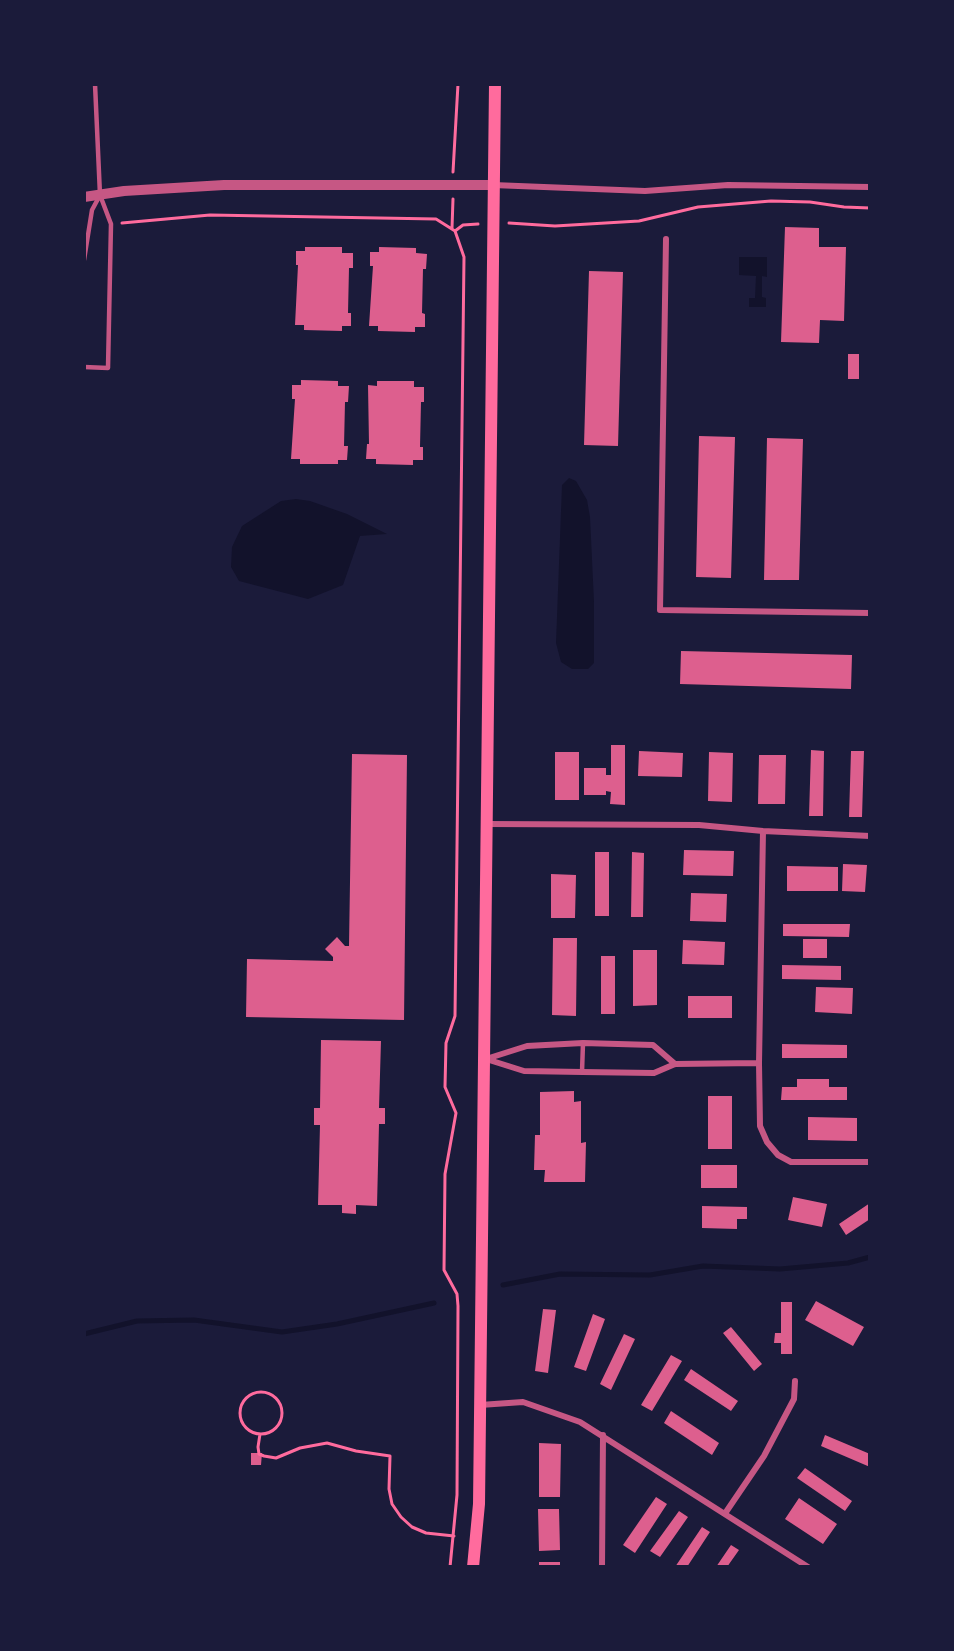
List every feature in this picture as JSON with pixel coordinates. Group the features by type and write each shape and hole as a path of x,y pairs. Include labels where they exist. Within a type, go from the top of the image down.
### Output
{"main road":[{"path":"473,1567 479,1504 486,1059 486,824 495,84"}],"street":[{"path":"84,197 173,186 224,184 493,185 645,190 728,186 870,187"},
{"path":"666,239 660,610 870,613"},
{"path":"486,824 699,825 763,831 870,836"},
{"path":"763,831 760,1126 778,1155 791,1162 870,1162"},
{"path":"486,1059 527,1046 583,1043 653,1045 675,1064"},
{"path":"486,1059 524,1071 582,1072 654,1073 675,1064 759,1063"},
{"path":"726,1512 764,1456 794,1398 795,1381"},
{"path":"480,1406 523,1402 552,1410 603,1435 726,1512 808,1567"},
{"path":"602,1567 603,1435"}],"lane":[{"path":"84,367 108,368 111,224 100,195 95,84"},
{"path":"84,260 92,210 100,195"},
{"path":"582,1072 583,1043"}],"path":[{"path":"453,146 458,84"},
{"path":"522,223 555,226 639,221 698,207 771,201 870,208"},
{"path":"122,222 210,215 436,219 454,229"},
{"path":"450,1567 454,1536 458,1306 457,1294 444,1270 445,1174 456,1113 445,1087 446,1043 455,1016 464,257 454,229 453,217"},
{"path":"454,229 463,225"},
{"path":"261,1392 274,1395 279,1400 283,1413 278,1426 260,1434 247,1429 240,1416 243,1402 254,1393 261,1392"},
{"path":"260,1434 259,1454 264,1456 276,1458 300,1448 327,1443 356,1451 390,1456 389,1489 392,1504 401,1517 412,1527 426,1533 454,1536"}],"shaded area":[{"path":"739,257 767,257 767,277 762,276 762,297 766,298 766,307 749,307 749,298 755,298 756,276 739,275"},
{"path":"569,478 576,481 587,500 590,517 594,663 588,669 572,669 561,662 556,643 562,485"},
{"path":"296,499 310,501 347,514 387,534 360,536 343,585 308,599 239,581 231,567 232,547 242,526 281,501"}],"building":[{"path":"785,227 819,228 819,247 846,247 844,321 820,320 819,343 781,342"},
{"path":"305,247 342,247 342,253 353,253 353,268 349,268 348,313 351,313 351,326 342,326 342,331 304,330 304,325 295,325 298,265 296,265 296,251 305,251"},
{"path":"379,247 416,248 416,253 427,254 426,269 423,269 422,313 425,314 425,327 415,327 415,332 378,331 378,326 369,326 373,266 370,266 370,252 379,252"},
{"path":"589,271 623,272 618,446 584,445"},
{"path":"848,354 859,354 859,379 848,379"},
{"path":"301,380 338,381 338,386 349,386 348,402 345,402 344,446 348,446 347,460 338,460 338,464 300,464 300,459 291,459 295,399 292,399 292,385 301,385"},
{"path":"377,381 414,381 414,387 424,387 424,402 421,402 420,447 423,447 423,460 413,460 413,465 376,464 376,459 366,459 367,444 369,444 368,385 377,386"},
{"path":"699,436 735,437 731,578 696,577"},
{"path":"767,438 803,439 799,580 764,580"},
{"path":"681,651 852,655 851,689 680,684"},
{"path":"611,745 625,745 625,805 610,804 611,792 606,791 606,795 584,795 584,768 606,768 606,775 611,775"},
{"path":"811,750 824,751 823,816 809,816"},
{"path":"639,751 683,753 682,777 638,776"},
{"path":"851,751 864,751 862,817 849,817"},
{"path":"555,752 579,752 579,800 555,800"},
{"path":"709,752 733,753 732,802 708,801"},
{"path":"352,754 407,755 404,1020 246,1017 247,959 333,961 333,957 325,949 337,937 345,946 349,946"},
{"path":"759,755 786,755 785,804 758,804"},
{"path":"684,850 734,851 733,876 683,875"},
{"path":"595,852 609,852 609,916 595,916"},
{"path":"632,852 644,853 643,917 631,917"},
{"path":"843,864 867,865 865,892 842,891"},
{"path":"787,866 838,867 838,891 787,891"},
{"path":"551,874 576,875 575,918 551,918"},
{"path":"691,893 727,894 726,922 690,921"},
{"path":"783,924 850,924 849,937 783,936"},
{"path":"553,938 577,938 576,1016 552,1015"},
{"path":"803,939 827,939 827,958 803,958"},
{"path":"683,940 725,942 724,965 682,964"},
{"path":"633,950 657,950 657,1005 633,1006"},
{"path":"601,956 615,956 615,1014 601,1014"},
{"path":"782,965 841,966 841,980 782,979"},
{"path":"816,987 853,988 852,1014 815,1012"},
{"path":"688,996 732,996 732,1018 688,1018"},
{"path":"321,1040 381,1041 379,1108 385,1108 385,1124 379,1124 377,1206 356,1205 356,1214 342,1213 342,1205 318,1205 320,1125 314,1125 314,1108 320,1108"},
{"path":"782,1044 847,1045 847,1058 782,1058"},
{"path":"797,1079 829,1079 829,1087 847,1087 847,1100 781,1100 782,1087 797,1087"},
{"path":"574,1091 574,1102 581,1101 581,1143 586,1142 585,1182 544,1182 545,1170 534,1170 535,1135 540,1135 540,1092"},
{"path":"708,1096 732,1096 732,1149 708,1149"},
{"path":"808,1117 857,1118 857,1141 808,1140"},
{"path":"701,1165 737,1165 737,1188 701,1188"},
{"path":"793,1197 827,1204 822,1227 788,1220"},
{"path":"870,1203 870,1219 846,1235 839,1224"},
{"path":"702,1206 747,1207 747,1219 737,1219 737,1229 702,1228"},
{"path":"816,1301 864,1327 853,1346 805,1320"},
{"path":"781,1302 792,1302 792,1354 781,1354 781,1343 774,1343 775,1333 781,1333"},
{"path":"543,1309 556,1310 548,1373 535,1371"},
{"path":"593,1314 605,1319 586,1371 574,1367"},
{"path":"731,1327 762,1364 754,1371 723,1333"},
{"path":"624,1334 635,1339 611,1390 600,1384"},
{"path":"671,1355 682,1361 652,1411 641,1405"},
{"path":"691,1369 738,1401 731,1411 684,1380"},
{"path":"671,1411 719,1443 712,1455 664,1423"},
{"path":"825,1435 870,1454 870,1467 821,1446"},
{"path":"539,1443 561,1444 560,1497 539,1497"},
{"path":"251,1453 262,1453 261,1465 251,1465"},
{"path":"805,1468 852,1501 845,1511 797,1478"},
{"path":"656,1497 667,1504 635,1553 623,1545"},
{"path":"799,1498 837,1524 823,1544 785,1519"},
{"path":"538,1509 559,1509 560,1550 539,1551"},
{"path":"679,1511 688,1517 660,1557 650,1551"},
{"path":"702,1527 710,1532 687,1567 675,1567"},
{"path":"731,1545 739,1550 727,1567 716,1567"},
{"path":"539,1562 560,1562 560,1567 539,1567"}],"waterway":[{"path":"503,1285 560,1274 650,1275 703,1266 780,1269 848,1263 870,1257"},
{"path":"84,1334 137,1321 194,1320 282,1332 337,1324 434,1303"}]}
